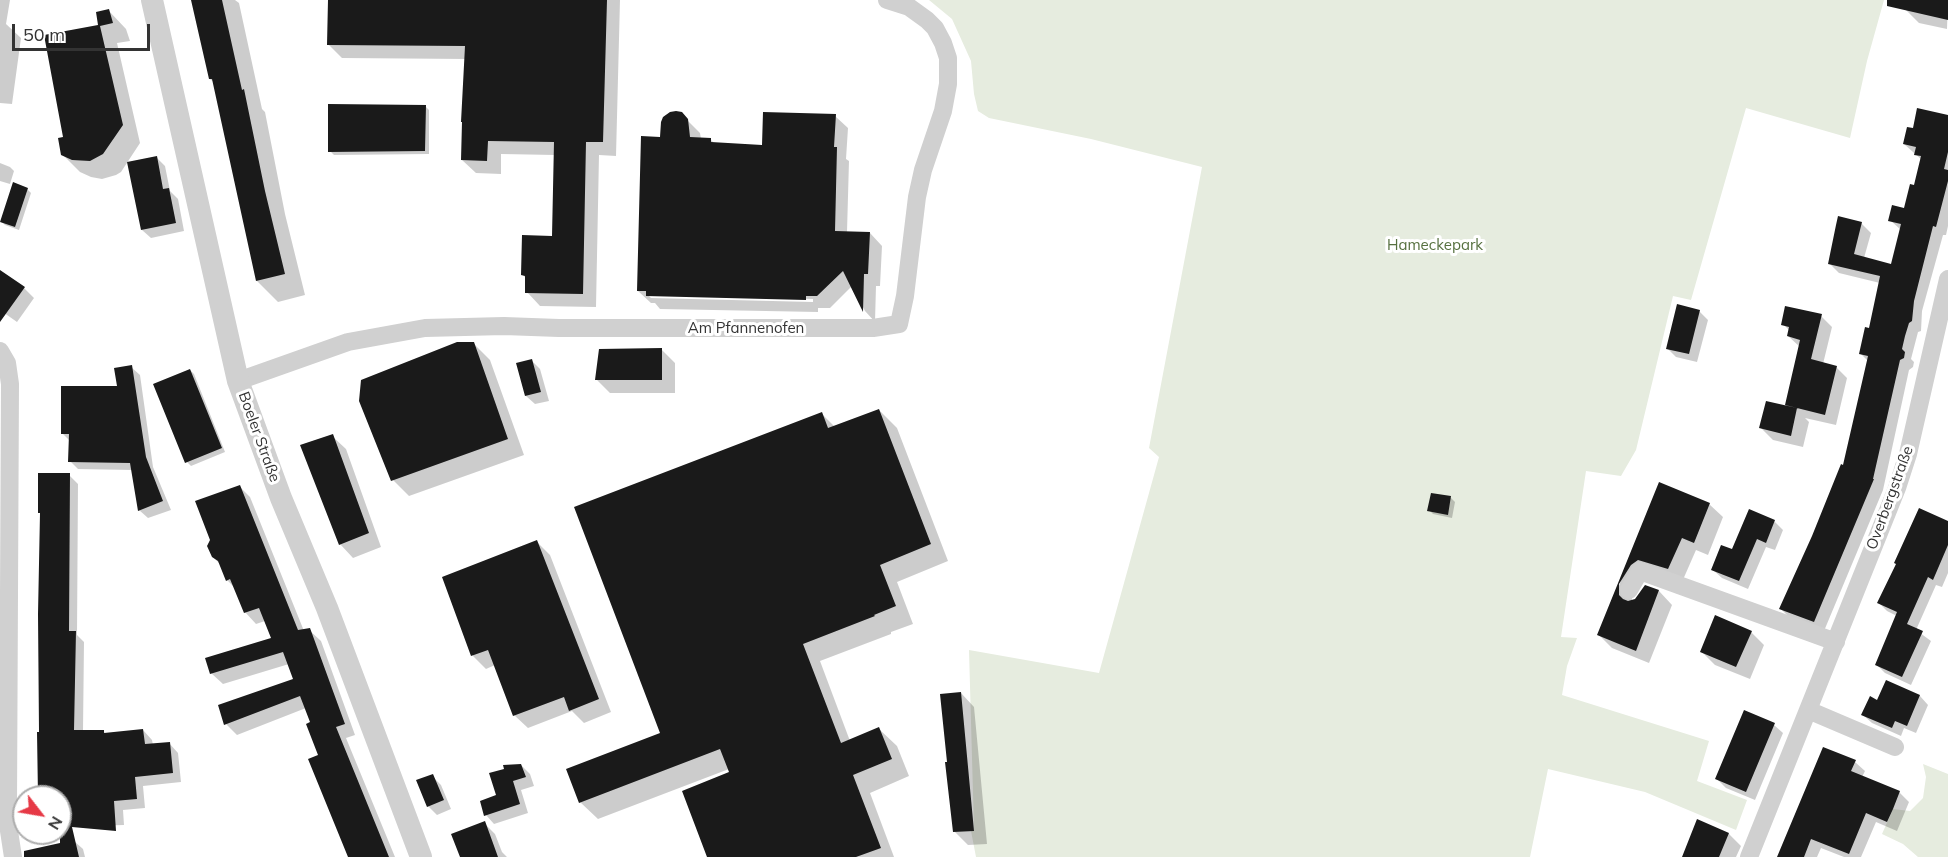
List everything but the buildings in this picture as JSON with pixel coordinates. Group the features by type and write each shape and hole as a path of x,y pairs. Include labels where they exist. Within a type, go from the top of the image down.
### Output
{"street":[{"name":"Boeler Straße","path":"152,0 238,381 421,857"},
{"name":"Am Pfannenofen","path":"238,381 348,342 425,328 483,326 873,328 899,324 905,296 917,197 923,170 944,111 948,84 948,58 935,28 927,20 909,6 887,0"},
{"name":"Overbergstraße","path":"1749,857 1897,488 1908,454 1948,279"},
{"path":"0,351 7,363 10,384 8,803 13,857"},
{"path":"1629,590 1640,572 1836,642"},
{"path":"1808,710 1895,747"}],"green space":[{"name":"Hameckepark","path":"929,0 1884,0 1867,61 1850,138 1746,108 1691,300 1673,296 1636,450 1621,476 1586,471 1561,637 1577,638 1567,666 1562,695 1709,741 1697,781 1747,800 1736,830 1645,792 1548,769 1530,857 976,857 971,831 974,830 969,650 1099,673 1159,457 1149,448 1202,167 1091,139 989,118 978,111 971,61 952,19"},
{"path":"1923,764 1948,774 1948,857 1918,857 1903,844 1882,834 1893,809 1910,811 1923,798 1926,777"}]}
